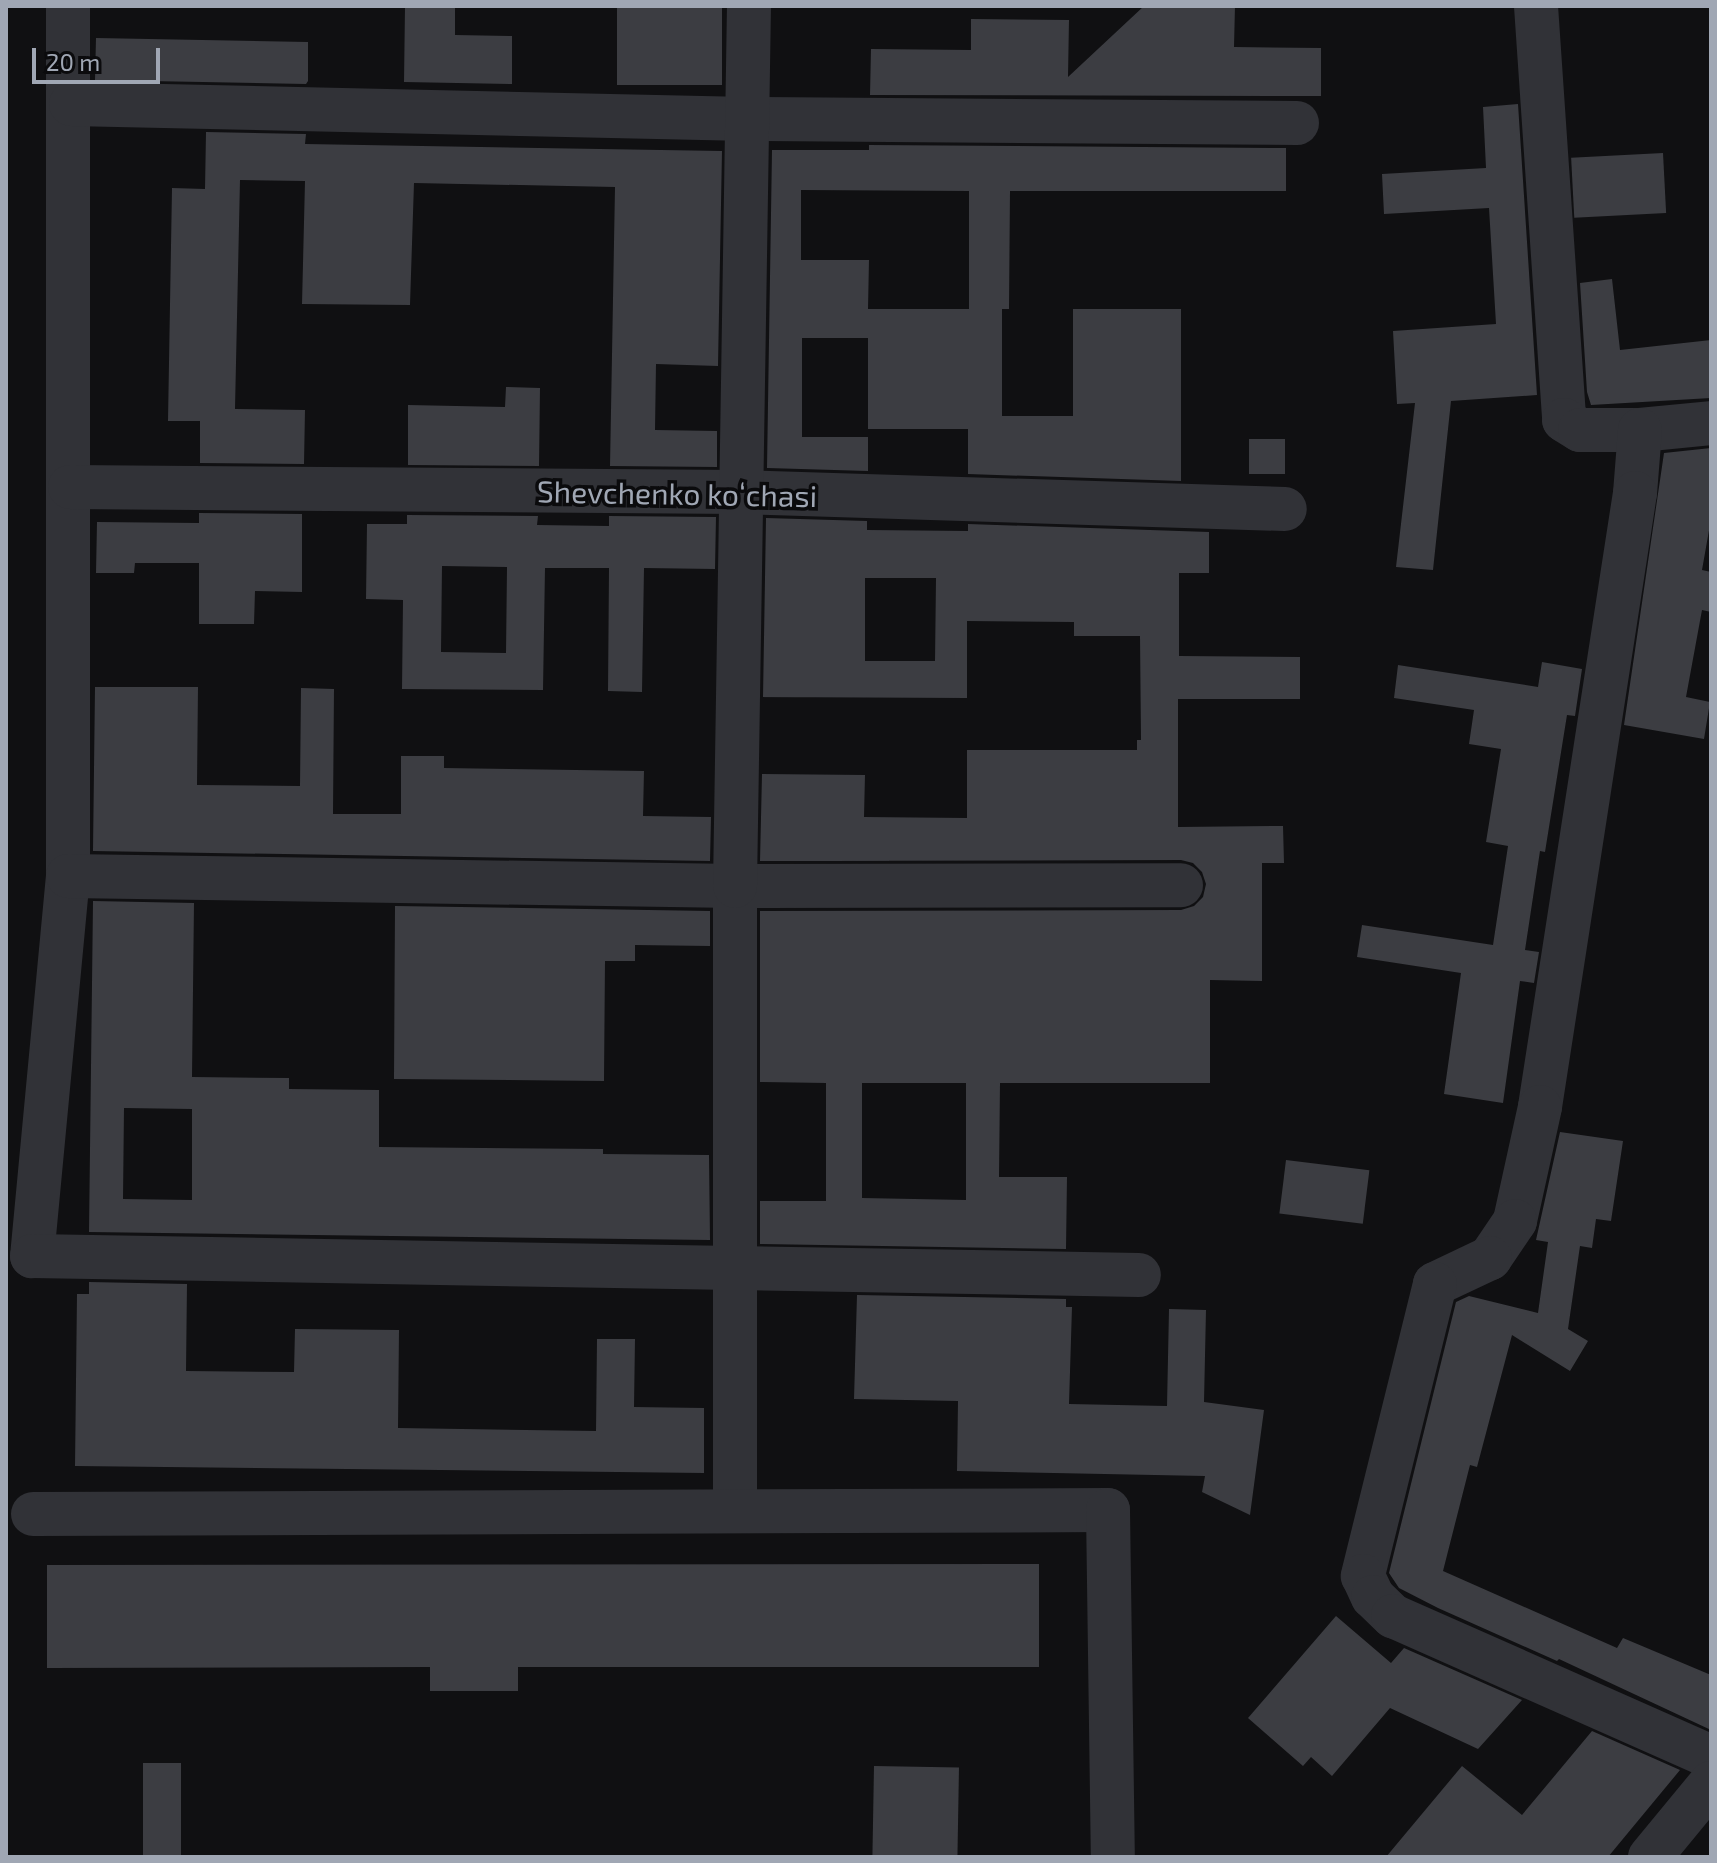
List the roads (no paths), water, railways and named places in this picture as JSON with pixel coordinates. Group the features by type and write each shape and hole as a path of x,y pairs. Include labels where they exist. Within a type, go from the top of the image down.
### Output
{"street":[{"path":"68,6 71,104 68,876 32,1256 1139,1275"},
{"path":"735,1509 735,886 749,6"},
{"path":"1536,6 1564,420 1580,430 1640,430 1711,423"},
{"path":"71,104 748,119 1297,123"},
{"path":"1640,430 1635,493 1540,1107 1515,1221 1490,1258 1435,1284 1363,1576 1373,1597 1393,1616 1711,1757"},
{"name":"Shevchenko koʻchasi","path":"70,487 740,492 1285,509"},
{"path":"68,876 735,886 1181,885"},
{"path":"33,1514 1108,1510 1113,1857"},
{"path":"1650,1857 1711,1783"}]}
